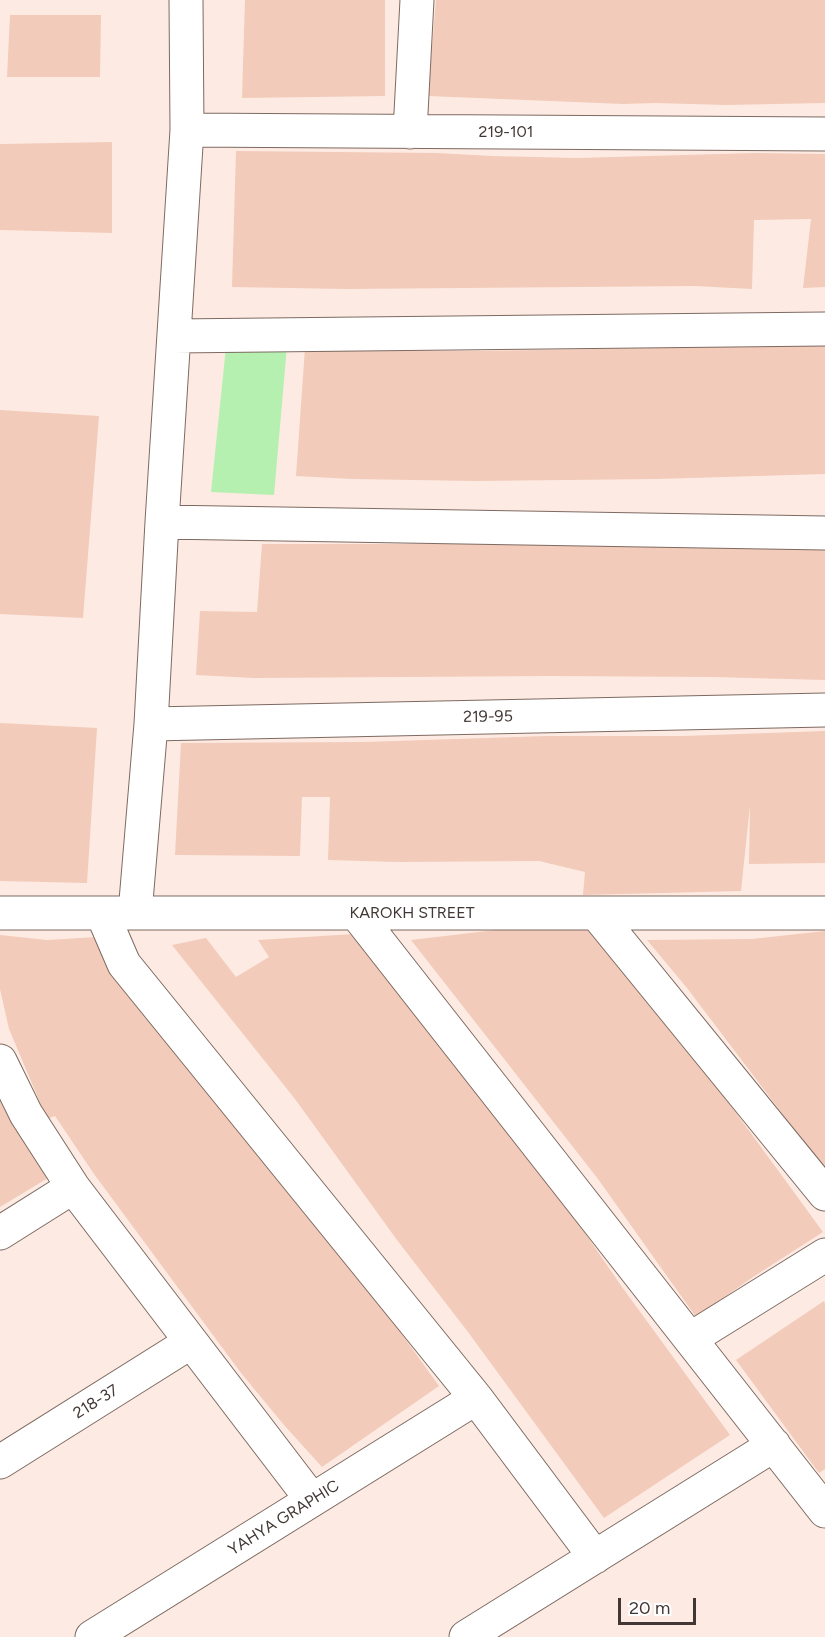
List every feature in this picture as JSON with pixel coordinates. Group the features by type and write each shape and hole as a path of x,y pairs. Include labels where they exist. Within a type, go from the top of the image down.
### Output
{"street":[{"path":"135,913 151,724 187,130 186,0"},
{"path":"410,132 417,0"},
{"name":"219-101","path":"187,130 825,134"},
{"path":"174,336 825,329"},
{"path":"162,522 825,533"},
{"name":"219-95","path":"151,724 825,710"},
{"name":"KAROKH STREET","path":"0,913 824,914"},
{"path":"102,913 124,964 476,1398 596,1557"},
{"path":"356,913 774,1445 822,1500"},
{"path":"596,913 825,1194"},
{"path":"0,1061 26,1114 73,1187 312,1500"},
{"path":"0,1233 73,1187"},
{"path":"690,1339 825,1255"},
{"name":"218-37","path":"0,1462 191,1342"},
{"name":"YAHYA GRAPHIC","path":"92,1637 476,1398"},
{"path":"466,1637 774,1445"}],"green space":[{"path":"287,346 274,495 211,492 226,347"}],"building":[{"path":"245,0 385,0 385,96 242,98"},
{"path":"436,0 825,0 825,103 623,104 428,96"},
{"path":"10,15 101,15 100,77 7,77"},
{"path":"112,142 112,233 0,230 0,144"},
{"path":"236,151 436,153 577,158 756,153 825,154 825,287 803,288 811,219 754,220 752,289 694,286 347,289 232,287"},
{"path":"825,345 825,474 475,481 296,476 305,348 482,351"},
{"path":"0,410 99,416 83,618 0,614"},
{"path":"262,544 825,544 825,680 550,676 254,678 196,675 200,611 257,612"},
{"path":"0,723 97,728 87,883 0,881"},
{"path":"825,731 825,863 749,864 750,805 741,891 583,895 585,872 539,861 328,860 330,797 302,797 300,856 175,855 181,743 364,742"},
{"path":"599,925 823,1232 696,1317 598,1179 411,940 504,929"},
{"path":"825,931 825,1170 687,988 647,940 752,939"},
{"path":"354,934 545,1175 622,1287 730,1435 604,1518 295,1099 172,945 206,938 236,977 269,957 258,940"},
{"path":"0,935 47,940 98,937 106,966 391,1319 439,1386 322,1467 241,1373 94,1174 55,1116 47,1119 9,1029 0,989"},
{"path":"0,1085 53,1175 0,1207"},
{"path":"824,1301 825,1469 819,1473 736,1360"}]}
